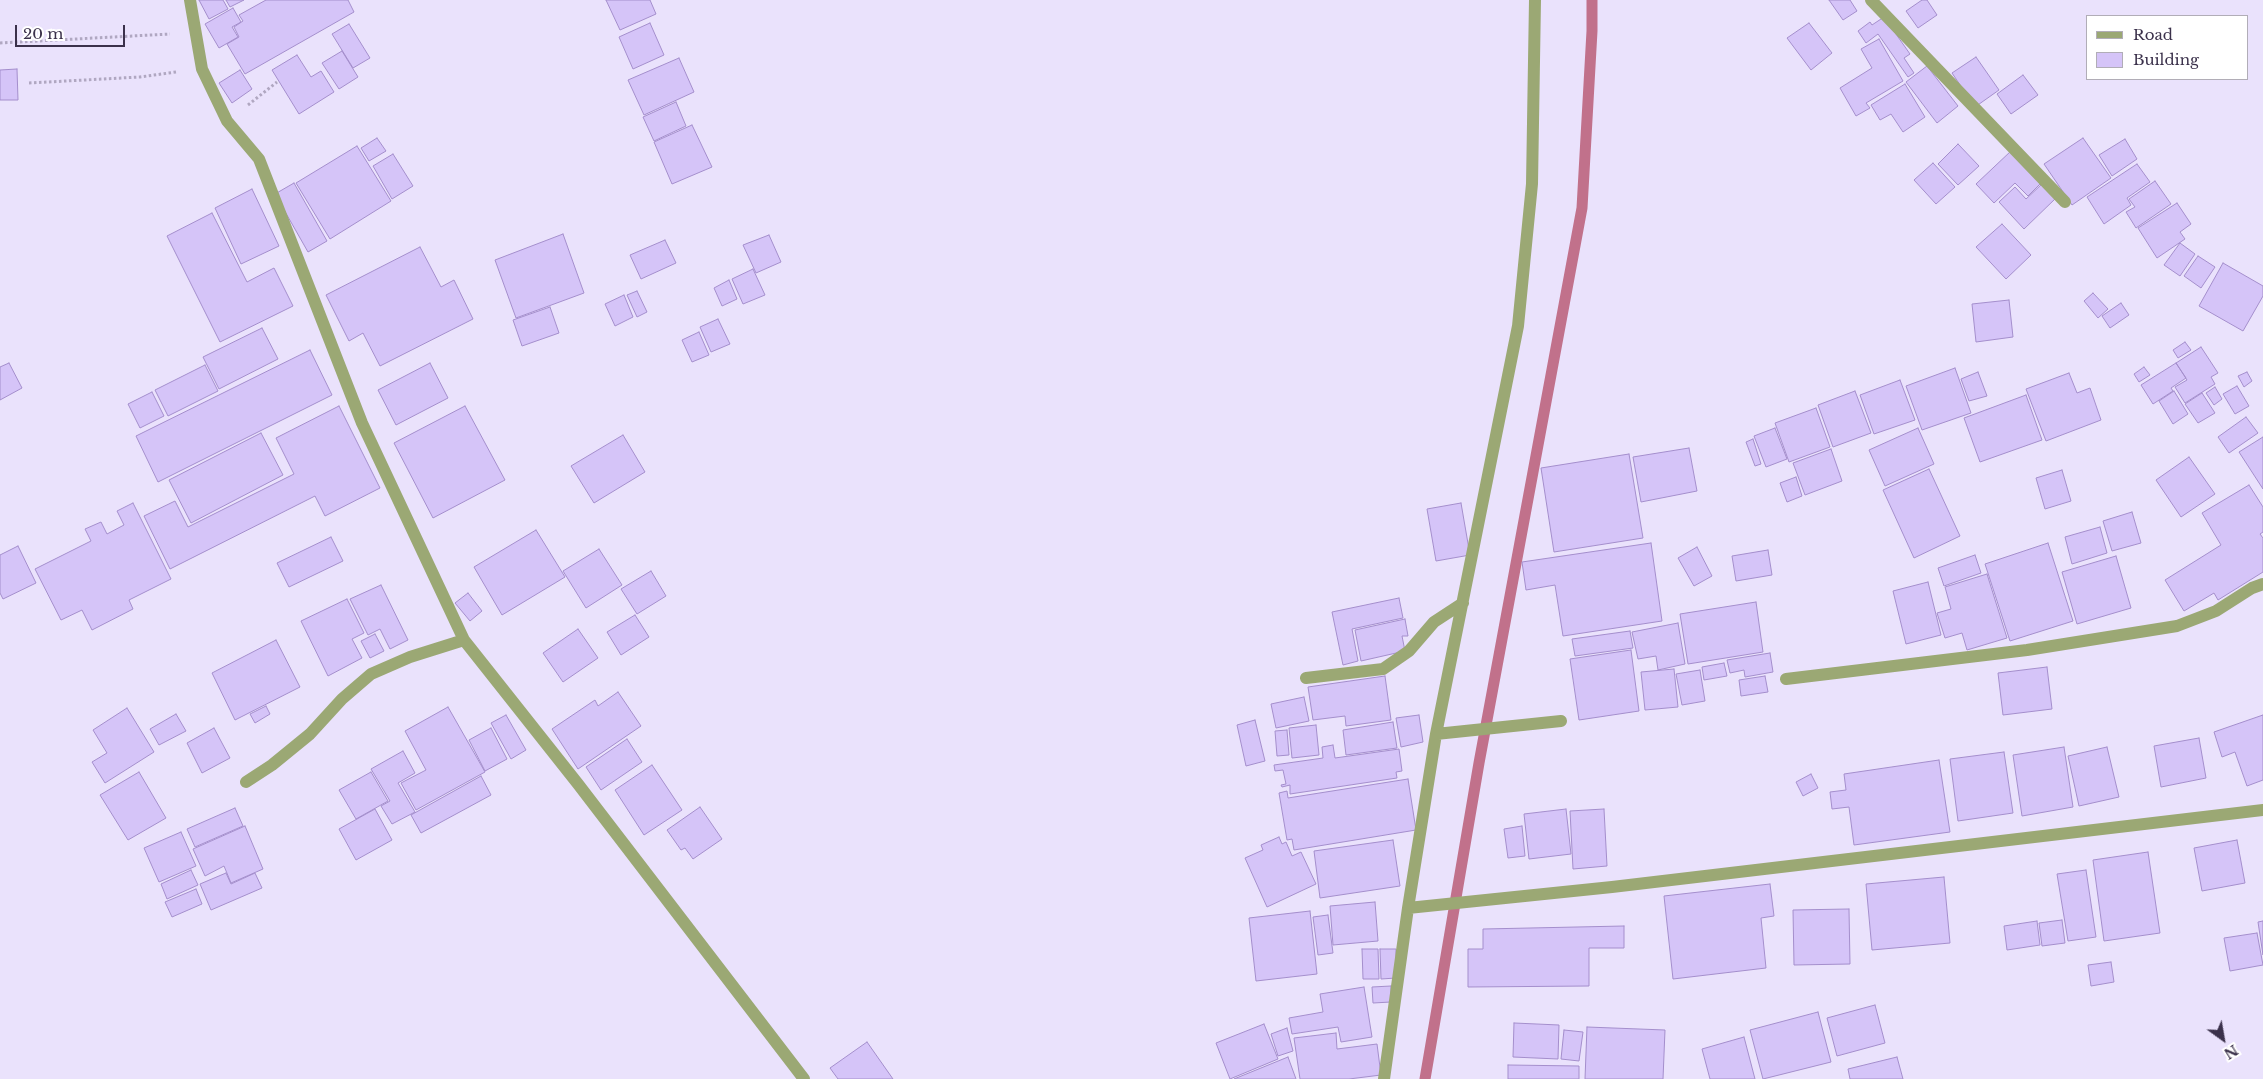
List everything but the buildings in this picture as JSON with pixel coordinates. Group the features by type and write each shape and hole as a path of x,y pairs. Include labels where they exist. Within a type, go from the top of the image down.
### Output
{"street":[{"path":"190,0 202,69 227,121 259,159 362,423 464,640 578,784 804,1079"},
{"path":"1384,1079 1408,908 1436,734 1518,326 1532,184 1536,0"},
{"path":"1871,0 2065,202"},
{"path":"1786,680 2027,650 2177,626 2216,611 2252,588 2263,584"},
{"path":"1306,678 1383,669 1409,651 1434,622 1463,603"},
{"path":"246,782 272,765 310,734 342,699 371,674 410,657 464,640"},
{"path":"1436,734 1561,721"},
{"path":"1408,908 1612,887 2263,810"}],"path":[{"path":"0,43 196,33"},
{"path":"28,83 140,77 202,69"},
{"path":"227,121 277,82"}],"waterway":[{"path":"1425,1079 1479,763 1582,208 1592,0"}]}
